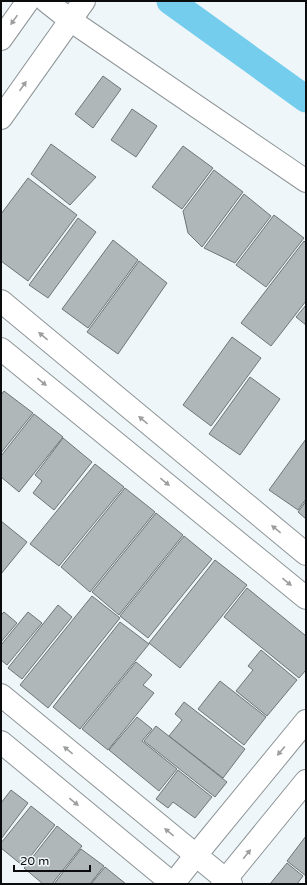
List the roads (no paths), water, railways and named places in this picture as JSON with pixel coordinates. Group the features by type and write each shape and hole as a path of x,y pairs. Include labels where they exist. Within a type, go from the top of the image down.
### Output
{"street":[{"path":"1,39 28,1"},
{"path":"46,1 70,20 306,181"},
{"path":"1,118 84,1"},
{"path":"1,301 306,554"},
{"path":"1,349 306,598"},
{"path":"139,461 161,435"},
{"path":"1,695 196,855 226,882 306,781"},
{"path":"1,742 173,884 306,721"}],"waterway":[{"path":"170,1 306,99"}]}
